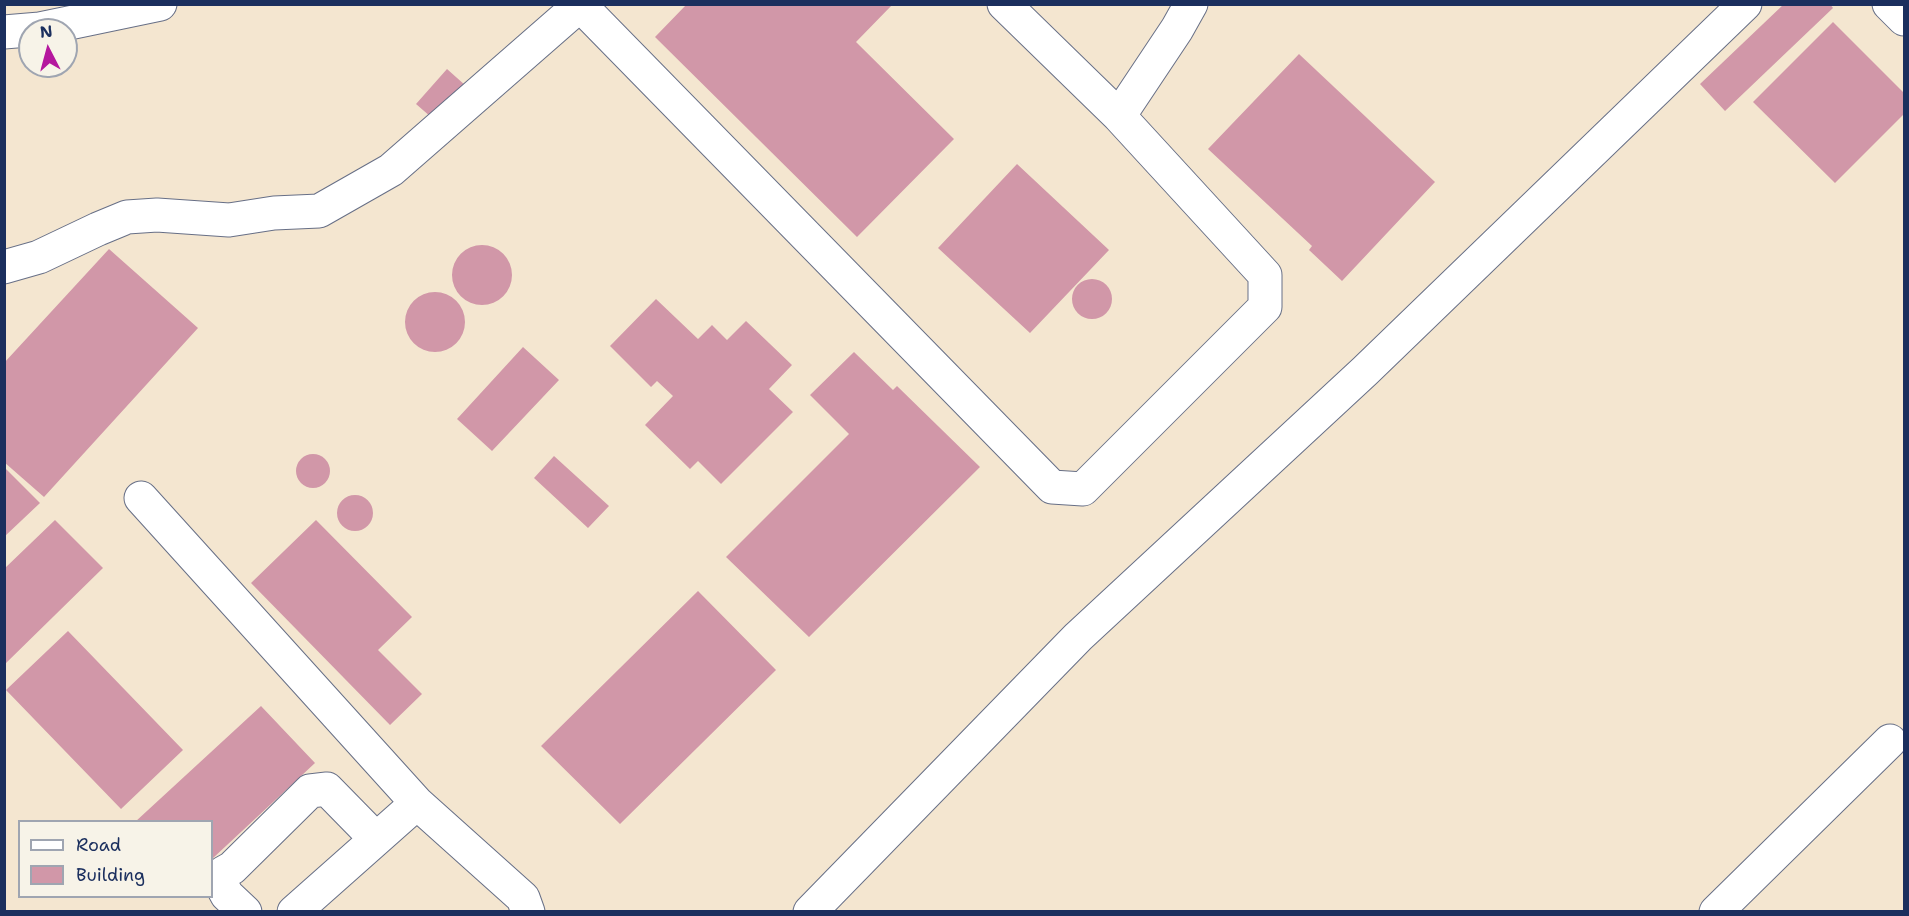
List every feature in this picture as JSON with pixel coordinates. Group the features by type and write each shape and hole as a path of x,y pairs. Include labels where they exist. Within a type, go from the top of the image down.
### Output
{"lane":[{"path":"4,32 40,29 160,4"},
{"path":"4,267 39,258 127,217 157,215 229,220 274,213 319,210 391,170 581,5 1052,487 1083,489 1265,307 1265,275 1119,116 1004,4"},
{"path":"1119,116 1191,4"},
{"path":"810,912 1078,637 1365,371 1745,4"},
{"path":"1889,4 1905,20"},
{"path":"141,498 417,803 523,898 528,912"},
{"path":"1716,912 1890,741"},
{"path":"245,912 227,895 221,884 223,873 232,868 310,791 327,789 376,839"},
{"path":"294,912 417,803"}],"building":[{"path":"687,4 893,4 856,42 954,139 857,237 655,37"},
{"path":"1784,4 1830,4 1833,8 1725,111 1700,84"},
{"path":"1833,22 1904,93 1904,114 1835,183 1753,102"},
{"path":"1299,54 1435,182 1342,281 1309,250 1312,246 1208,149"},
{"path":"447,69 475,94 439,124 416,104"},
{"path":"1017,164 1109,250 1030,333 938,248"},
{"path":"482,245 499,250 507,258 512,275 507,292 499,300 482,305 465,300 457,292 452,275 457,258 465,250"},
{"path":"109,249 198,328 44,497 4,462 4,363"},
{"path":"1092,279 1100,280 1106,285 1111,291 1111,307 1106,313 1100,318 1092,319 1084,318 1078,313 1073,307 1072,299 1073,291 1078,285 1084,280"},
{"path":"435,292 452,297 460,305 465,322 460,339 452,347 435,352 418,347 410,339 405,322 410,305 418,297"},
{"path":"656,299 698,339 712,325 727,340 746,321 792,365 769,389 793,412 721,484 698,461 690,469 645,425 673,396 657,381 651,387 610,346"},
{"path":"523,347 559,380 492,451 457,419"},
{"path":"854,352 893,390 897,386 980,467 809,637 726,557 849,434 810,395"},
{"path":"313,454 325,459 330,471 325,483 313,488 301,483 296,471 301,459"},
{"path":"554,456 609,506 588,528 534,478"},
{"path":"4,467 40,503 4,537"},
{"path":"355,495 368,500 373,513 368,526 355,531 342,526 337,513 342,500"},
{"path":"55,520 103,568 4,665 4,569"},
{"path":"316,520 412,617 378,650 422,694 390,725 251,583"},
{"path":"698,591 776,670 620,824 541,746"},
{"path":"68,631 183,750 121,809 6,690"},
{"path":"261,706 315,763 213,858 213,820 137,820"}]}
